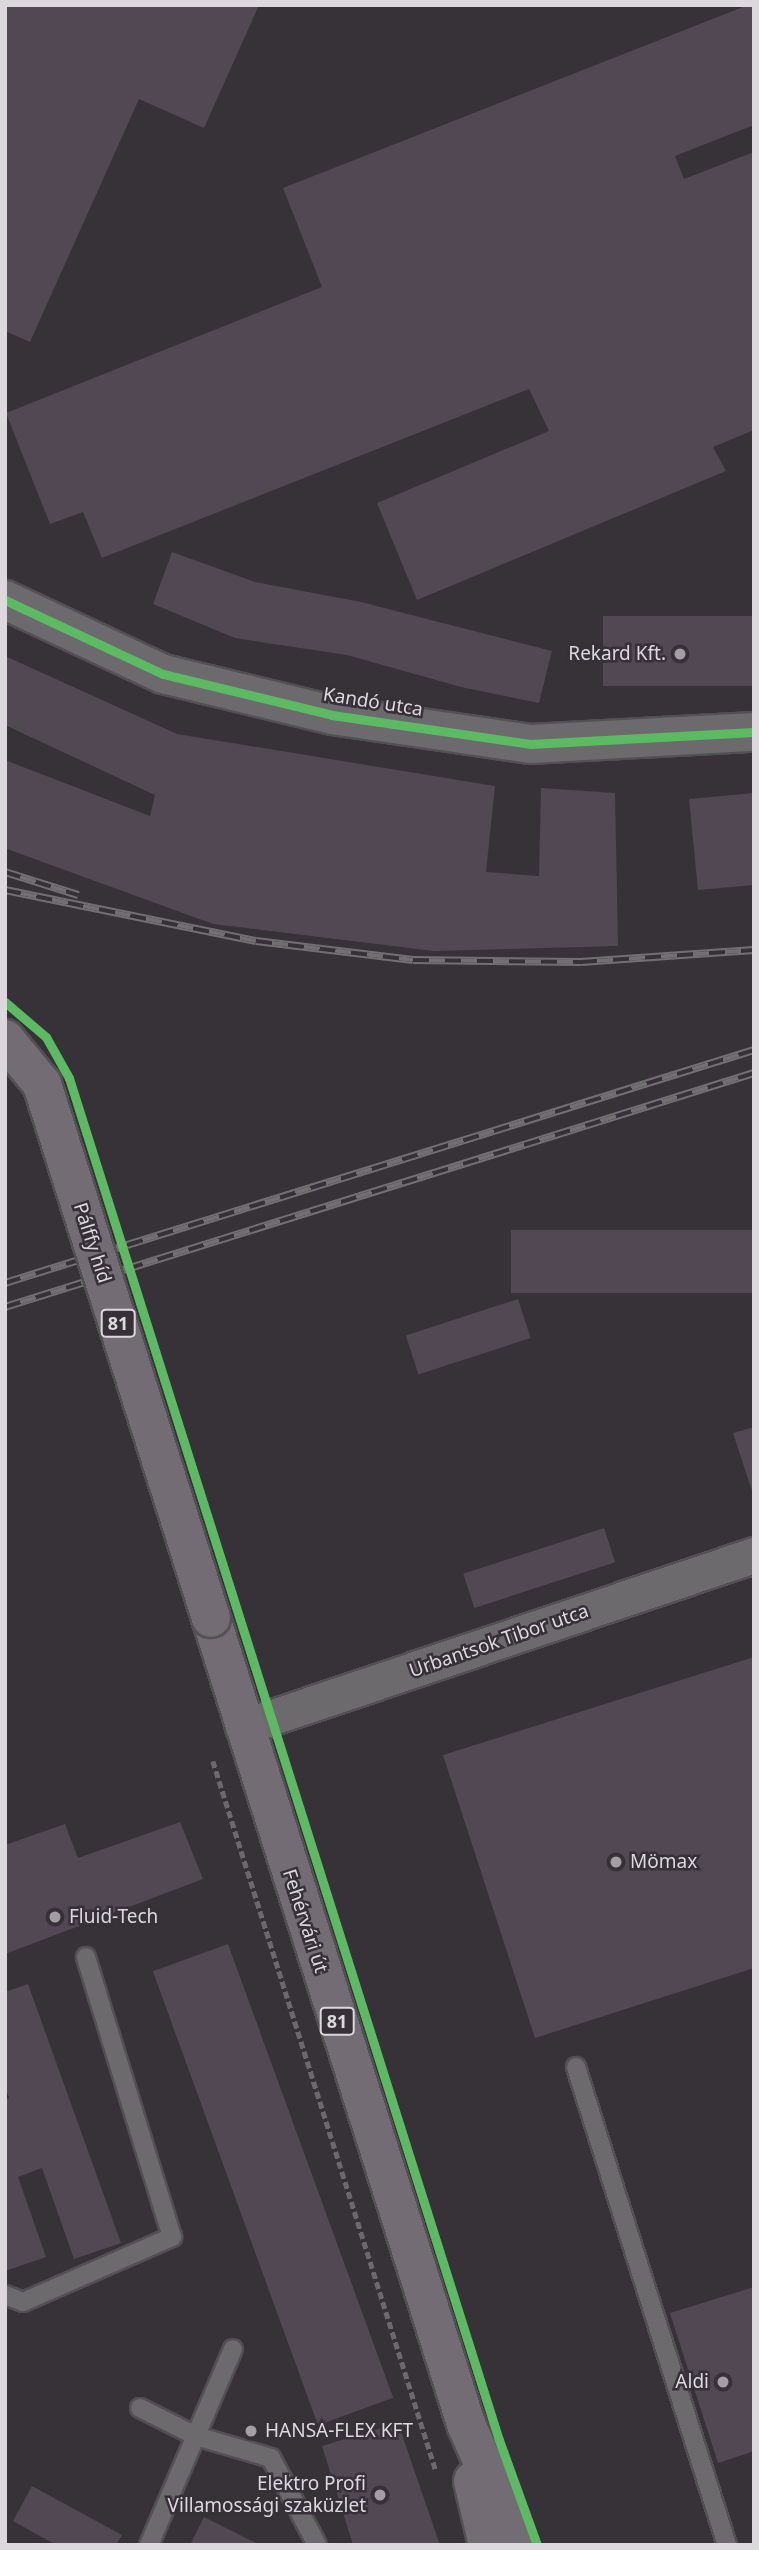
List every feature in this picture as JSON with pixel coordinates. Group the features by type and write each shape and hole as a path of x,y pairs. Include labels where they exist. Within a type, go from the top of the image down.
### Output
{"main road":[{"name":"Pálffy híd","path":"5,1039 42,1084 211,1618"},
{"name":"Fehérvári út","path":"211,1618 243,1727 466,2424 519,2545"},
{"name":"Fehérvári út","path":"466,2424 472,2477 488,2545"}],"street":[{"name":"Kandó utca","path":"5,600 163,674 332,715 530,744 754,732"},
{"name":"Urbantsok Tibor utca","path":"243,1727 754,1555"}],"lane":[{"path":"5,2295 23,2302 172,2237 86,1957"},
{"path":"576,2067 727,2545"},
{"path":"149,2545 233,2349"},
{"path":"140,2407 196,2436 271,2459 317,2545"}],"path":[{"path":"209,1746 440,2482"}],"building":[{"path":"5,5 259,5 204,128 139,99 30,342 5,331"},
{"path":"748,5 754,5 754,125 675,156 684,179 754,152 754,430 713,447 726,471 417,600 377,503 549,431 529,389 102,558 83,512 50,524 6,413 322,287 283,188"},
{"path":"172,552 255,582 361,602 552,651 539,703 461,687 347,655 235,638 153,604"},
{"name":"Rekard Kft.","path":"603,616 754,616 754,686 603,686"},
{"path":"5,656 177,734 495,786 486,872 539,876 541,788 615,793 618,946 434,951 213,924 7,849 5,760 150,816 155,795 5,725"},
{"path":"754,793 754,885 698,890 689,799"},
{"path":"511,1230 754,1230 754,1293 511,1293"},
{"path":"518,1299 531,1338 418,1374 406,1335"},
{"path":"754,1427 754,1494 753,1494 733,1433"},
{"path":"604,1528 615,1562 474,1608 463,1574"},
{"name":"Mömax","path":"754,1657 754,1968 535,2038 443,1755"},
{"name":"Fluid-Tech","path":"180,1822 203,1879 5,1954 5,1845 65,1824 78,1858"},
{"path":"228,1944 393,2398 318,2425 153,1971"},
{"path":"28,1984 121,2243 74,2259 42,2168 18,2177 46,2257 5,2271 5,2100 9,2098 5,2087 5,1992"},
{"name":"Aldi","path":"754,2287 754,2451 718,2463 670,2313"},
{"name":"Elektro Profi Villamossági szaküzlet","path":"398,2423 440,2545 353,2545 322,2446"},
{"path":"32,2486 122,2535 116,2545 56,2545 13,2521"},
{"path":"204,2517 260,2545 190,2545"}],"railway":[{"path":"5,872 78,895"},
{"path":"5,890 256,941 413,960 581,962 754,950"},
{"path":"5,1283 754,1050"},
{"path":"5,1307 754,1073"}],"cycle path":[{"path":"5,600 163,674 332,715 530,744 754,732"},
{"path":"5,1002 46,1037 69,1078 499,2440 537,2545"}],"place":[{"name":"Rekard Kft.","path":"680,654"},
{"name":"Mömax","path":"616,1862"},
{"name":"Fluid-Tech","path":"55,1917"},
{"name":"Aldi","path":"723,2382"},
{"name":"HANSA-FLEX KFT","path":"251,2431"},
{"name":"Elektro Profi Villamossági szaküzlet","path":"380,2495"}]}
